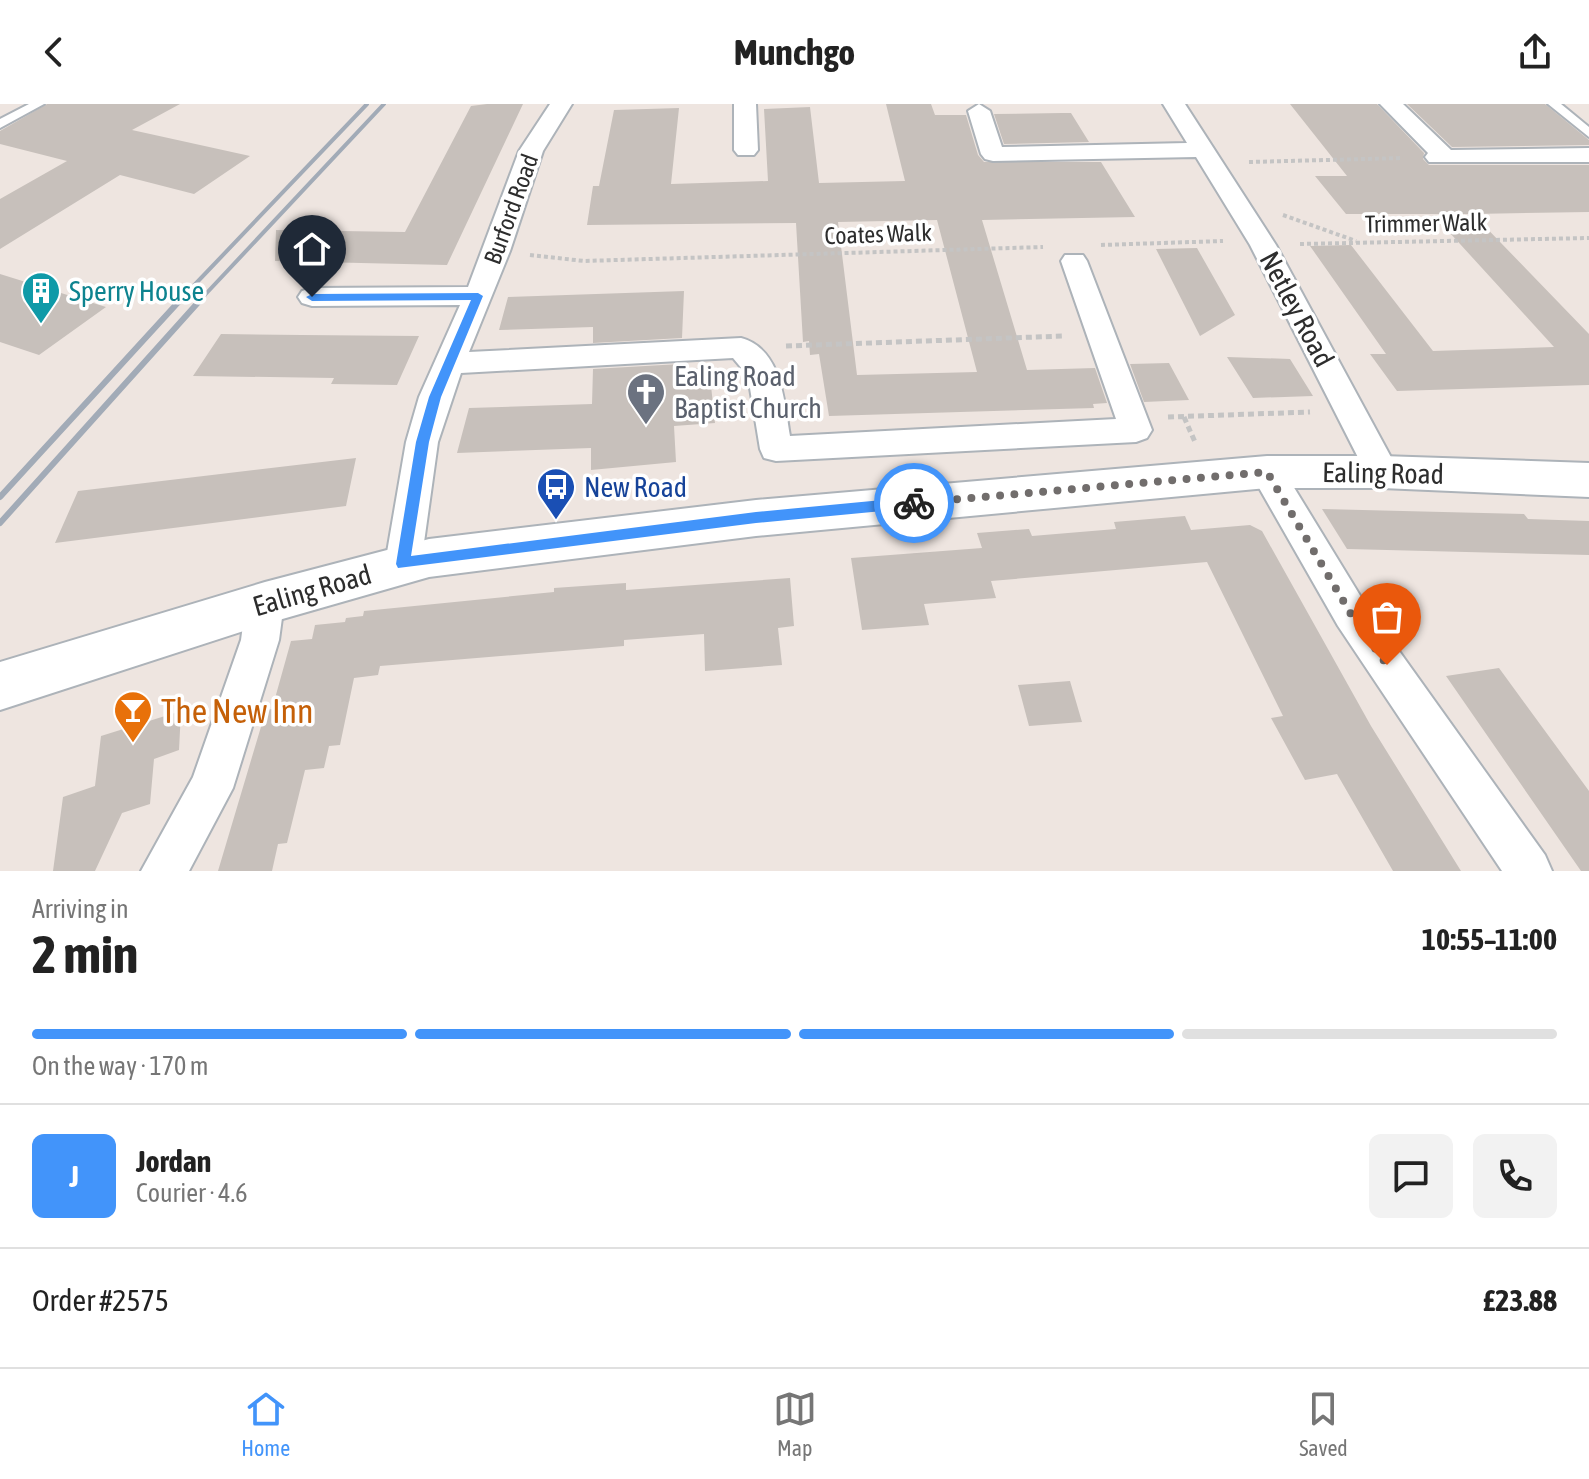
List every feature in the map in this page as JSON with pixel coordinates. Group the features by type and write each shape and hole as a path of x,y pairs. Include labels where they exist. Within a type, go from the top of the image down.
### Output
{"main road":[{"name":"Ealing Road","path":"3,685 265,603 429,558 756,518 1267,472 1382,472 1589,480"}],"street":[{"name":"Burford Road","path":"403,564 422,442 435,397 497,251 531,151 561,104"},
{"path":"745,104 746,150"},
{"name":"Netley Road","path":"1174,104 1262,243 1382,472"},
{"path":"1391,104 1441,157 1589,155"},
{"path":"979,111 993,154 1208,156"},
{"path":"450,363 741,348 763,373 776,449 1136,430 1072,251"},
{"path":"312,297 478,296"},
{"path":"1267,472 1351,614 1529,871"},
{"path":"164,871 211,788 260,640 265,603"}],"lane":[{"path":"0,124 38,104"},
{"path":"1554,104 1589,133"}],"path":[{"path":"1267,155 1271,161"},
{"path":"1208,156 1271,161 1441,157"},
{"path":"1273,205 1283,215 1360,242"},
{"name":"Trimmer Walk","path":"1262,243 1589,238"},
{"name":"Coates Walk","path":"497,251 584,261 1072,251 1262,243"},
{"path":"741,348 1101,335"},
{"path":"1131,419 1320,412"}],"building":[{"path":"47,104 180,104 132,130 250,156 194,194 120,175 0,249 0,199 67,161 0,144 0,131"},
{"path":"523,104 447,265 275,261 276,230 405,232 471,106"},
{"path":"886,104 931,104 935,115 966,115 978,155 984,162 1101,162 1135,217 982,220 1027,370 1095,368 1107,403 1093,404 1094,408 829,416 819,354 810,355 809,341 803,342 796,223 587,225 593,186 599,186 614,110 679,108 671,184 768,181 764,109 810,107 819,183 905,181","holes":["937,220 977,372 857,375 838,222"]},
{"path":"1290,104 1377,104 1424,153 1423,159 1429,165 1589,165 1589,212 1473,214 1589,334 1589,385 1397,391 1370,354 1386,354 1310,246 1351,245 1433,351 1554,347 1450,233 1469,214 1346,214 1315,176 1347,176"},
{"path":"1407,104 1545,104 1589,140 1589,145 1452,147"},
{"path":"1071,113 1089,142 1004,144 994,114"},
{"path":"1197,248 1235,315 1200,336 1156,249"},
{"name":"Sperry House","path":"0,274 106,307 39,355 0,342"},
{"path":"684,291 682,338 593,343 593,327 499,330 508,297"},
{"path":"221,334 419,336 397,385 331,384 334,378 193,376"},
{"path":"1227,357 1290,359 1313,396 1253,398"},
{"path":"1169,363 1189,400 1144,402 1130,364"},
{"path":"680,364 680,370 709,367 715,423 674,426 676,462 591,470 591,448 457,453 469,408 592,404 593,369"},
{"path":"356,458 346,506 55,543 78,491"},
{"path":"1322,509 1524,514 1528,519 1589,521 1589,555 1347,549"},
{"path":"1185,516 1191,530 1250,525 1262,531 1371,726 1461,871 1393,871 1337,774 1305,780 1271,718 1283,716 1207,562 991,581 996,598 924,604 929,625 862,630 851,558 982,548 977,533 1029,529 1032,536 1116,529 1114,522"},
{"path":"790,578 794,626 778,628 782,665 705,671 704,634 624,640 624,646 380,666 378,675 354,678 340,745 329,746 324,768 305,770 287,843 278,844 272,871 218,871 266,710 272,709 291,641 312,639 315,625 345,622 346,618 363,616 364,611 554,592 554,588 626,583 626,590"},
{"path":"1499,668 1589,791 1589,871 1581,871 1446,676"},
{"path":"1070,681 1082,722 1029,726 1018,685"},
{"path":"181,711 179,750 154,759 150,804 122,813 95,871 53,871 63,797 95,786 101,736"}],"railway":[{"path":"181,299 367,104"},
{"path":"201,299 384,104"},
{"path":"0,497 183,297"},
{"path":"0,523 203,297"}],"way so far":[{"path":"914,503 1267,472 1351,614 1387,665"}],"place":[{"name":"Sperry House","path":"41,325"},
{"name":"Ealing Road Baptist Church","path":"646,426"},
{"name":"New Road","path":"556,521"},
{"name":"The New Inn","path":"133,744"}],"route":[{"path":"312,297 478,296 435,397 422,442 403,564 429,558 756,518 914,503"}]}
